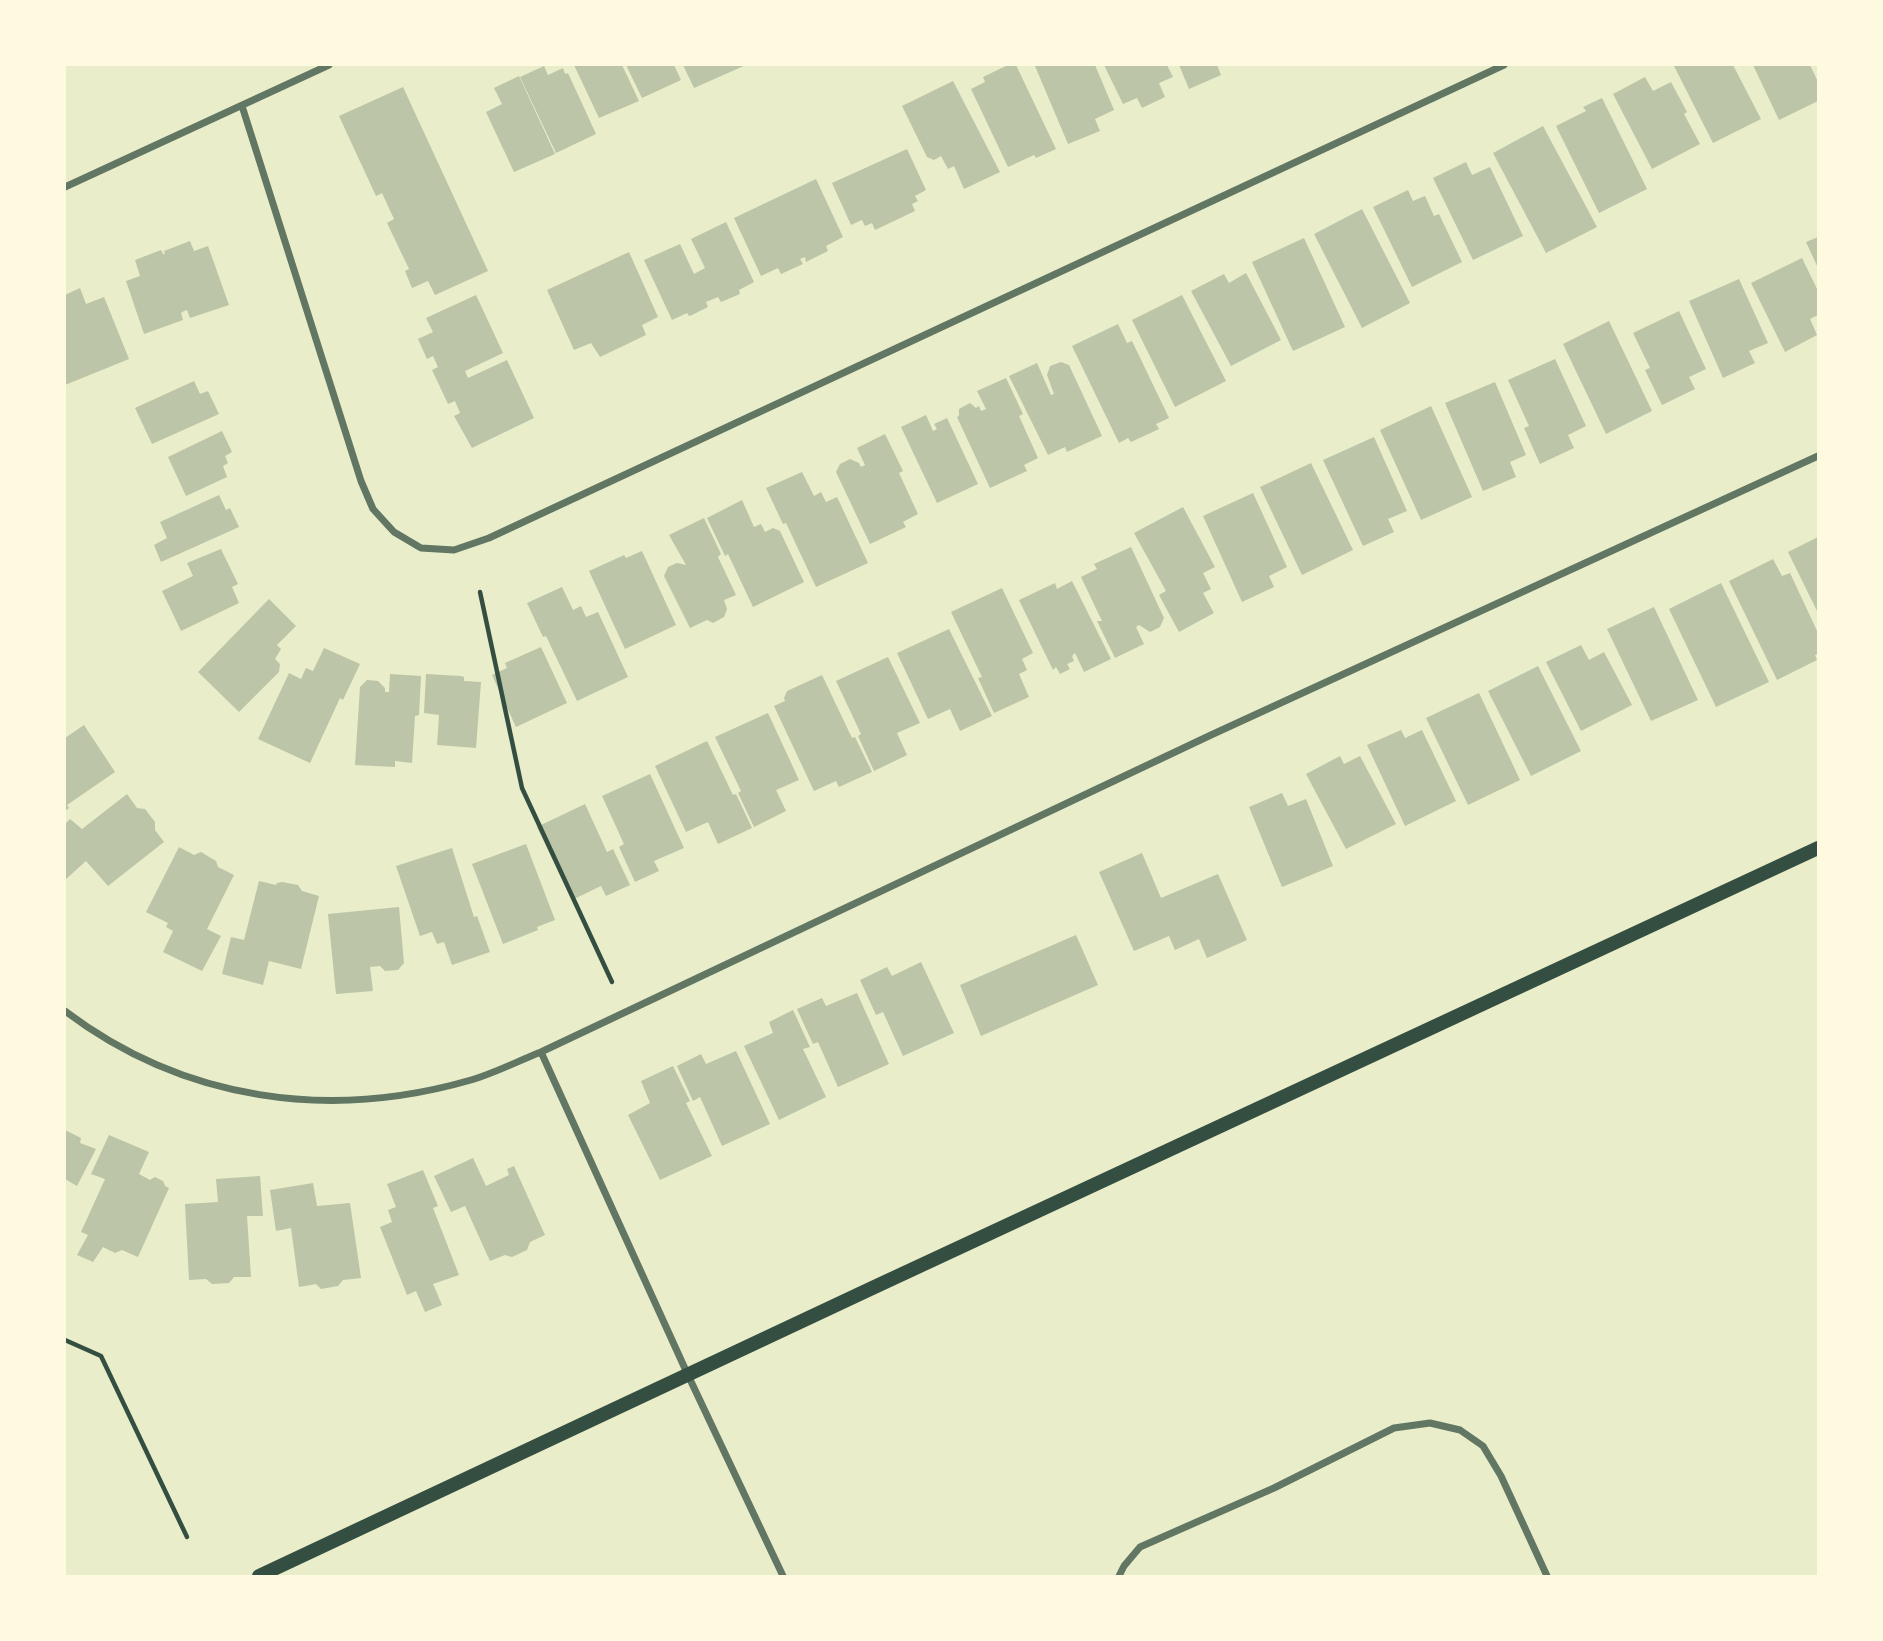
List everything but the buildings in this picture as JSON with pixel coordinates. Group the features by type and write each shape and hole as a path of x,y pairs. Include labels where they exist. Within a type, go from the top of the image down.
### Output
{"main road":[{"path":"259,1576 687,1373 908,1273 1818,848"}],"street":[{"path":"65,187 329,65"},
{"path":"242,106 361,481 373,509 394,532 421,548 454,550 489,538 1504,65"},
{"path":"65,1011 129,1053 184,1077 248,1095 348,1101 398,1097 472,1080 541,1052 1211,735 1818,456"},
{"path":"541,1052 783,1576"},
{"path":"1119,1576 1140,1547 1274,1488 1394,1428 1430,1423 1460,1430 1483,1447 1501,1476 1547,1576"}],"path":[{"path":"480,592 522,788 612,982"},
{"path":"65,1340 101,1356 187,1537"}]}
